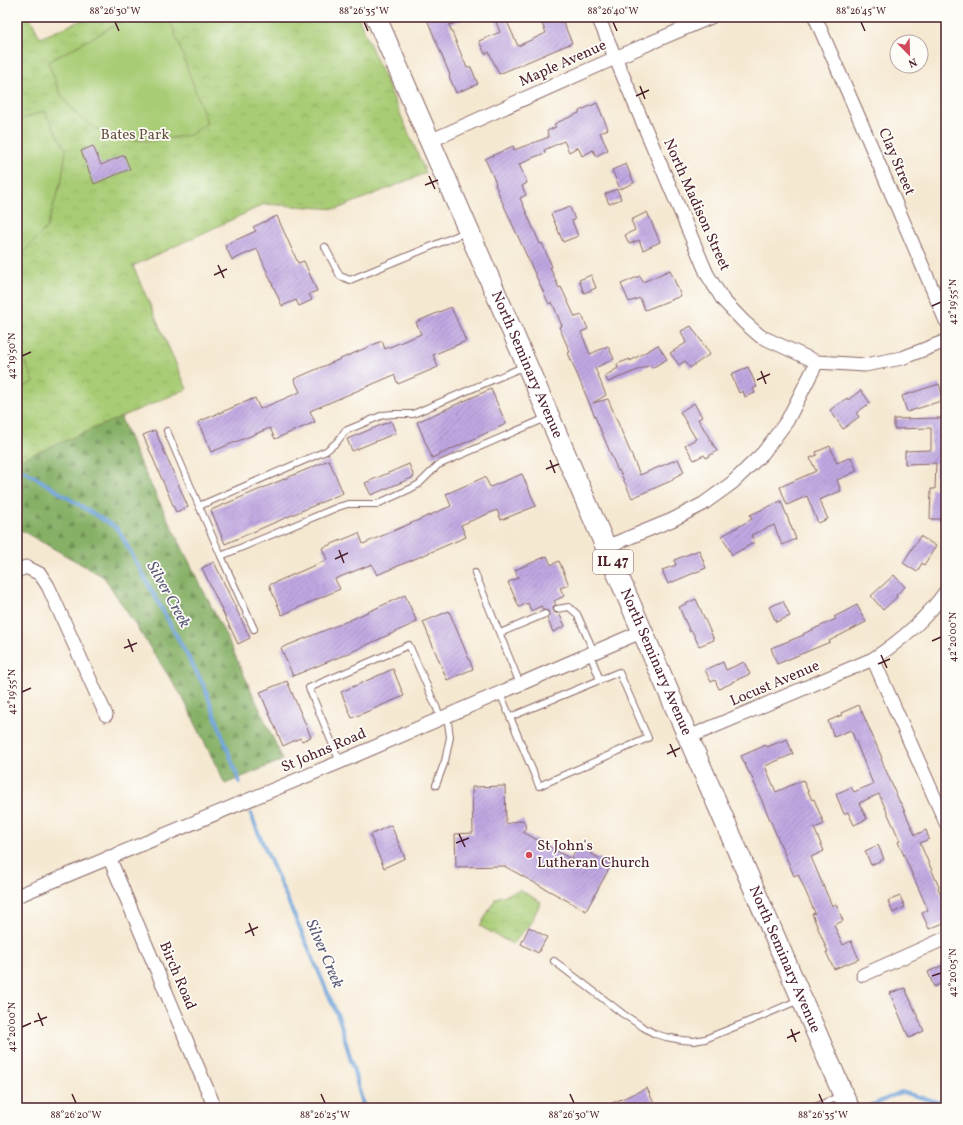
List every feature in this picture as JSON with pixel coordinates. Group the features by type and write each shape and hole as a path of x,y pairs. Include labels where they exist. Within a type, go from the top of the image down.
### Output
{"main road":[{"name":"North Seminary Avenue","path":"376,17 847,1101"}],"street":[{"name":"North Madison Street","path":"598,17 707,274 723,300 760,336 817,362"},
{"name":"Maple Avenue","path":"430,141 615,58 711,17"},
{"name":"Clay Street","path":"815,17 946,321"},
{"path":"606,547 672,520 697,507 732,483 763,453 787,421 817,362 865,365 902,358 946,341"},
{"path":"22,569 40,574 48,586 106,715"},
{"path":"946,591 915,628 873,659 946,823"},
{"name":"St Johns Road","path":"17,896 340,762 643,631"},
{"name":"Locust Avenue","path":"688,737 873,659"},
{"name":"Birch Road","path":"109,857 216,1108"},
{"path":"863,975 946,938"}],"lane":[{"path":"325,247 340,276 350,280 469,231"},
{"path":"199,506 326,451 337,442 345,431 351,428 383,415 414,414 527,365"},
{"path":"221,556 338,507 348,504 377,504 419,484 438,465 549,416"},
{"path":"167,432 254,629"},
{"path":"475,573 520,684"},
{"path":"557,609 569,607 577,614 592,653 600,680"},
{"path":"500,633 545,614"},
{"path":"340,762 309,688 409,645 444,717 450,737 445,761 436,785"},
{"path":"500,693 510,717 539,786 648,738 619,672 510,717"},
{"path":"554,961 643,1028 655,1034 682,1040 694,1041 705,1039 802,998"},
{"path":"813,1108 847,1101"}],"green space":[{"name":"Bates Park","path":"17,17 30,17 40,38 89,17 358,17 426,173 337,209 265,204 133,266 187,389 17,461"},
{"path":"130,17 169,17 207,123 190,135 151,141 129,140 106,133 93,127 79,117 60,93 48,62"},
{"path":"44,111 66,150 62,178 47,227 17,259 17,121"},
{"path":"17,343 34,382 17,390"},
{"path":"17,394 118,411 140,463 228,640 283,760 225,784 183,698 104,577 17,528"},
{"path":"520,890 541,902 530,924 512,944 480,926 496,898"}],"building":[{"path":"426,17 468,17 449,25 467,68 471,67 478,84 456,93"},
{"path":"494,17 505,17 518,46 546,33 539,17 561,17 572,43 499,74 489,52 485,54 479,41 500,32"},
{"path":"597,103 608,129 600,133 608,150 596,156 593,150 582,156 578,147 569,152 564,141 544,150 545,153 519,164 527,183 522,186 526,195 520,198 540,244 542,243 559,288 561,287 575,317 582,315 588,329 581,332 590,354 608,346 614,359 595,368 606,395 593,403 608,399 640,475 678,459 684,472 673,478 673,480 632,498 619,470 618,471 568,353 570,352 559,327 562,326 552,302 549,304 500,197 495,184 496,183 485,159 513,146 514,150 549,137 547,131 556,127 554,124"},
{"path":"93,146 101,165 124,155 130,169 94,184 81,151"},
{"path":"626,164 634,183 620,189 612,170"},
{"path":"617,189 621,199 609,204 605,194"},
{"path":"570,207 575,220 572,221 578,236 563,242 551,214"},
{"path":"647,212 660,242 643,250 639,240 629,244 625,235 635,230 631,220"},
{"path":"277,216 298,263 304,261 317,291 309,294 312,300 299,306 296,300 282,306 257,249 232,260 225,245 256,231 253,227"},
{"path":"670,270 681,296 645,310 640,298 629,302 621,284 640,276 643,282"},
{"path":"591,275 596,288 584,293 579,280"},
{"path":"451,307 466,341 433,355 438,367 398,384 394,375 310,411 315,422 275,439 270,428 211,452 198,422 255,398 260,409 300,392 294,379 382,341 385,349 421,334 416,322"},
{"path":"691,326 710,354 690,368 685,361 679,365 670,353 686,343 681,331"},
{"path":"658,345 667,359 652,368 650,365 608,382 605,376 618,368 617,364 630,359 630,361"},
{"path":"748,367 757,387 753,389 755,393 745,397 743,391 739,393 731,374"},
{"path":"939,384 944,400 907,412 902,396"},
{"path":"491,389 506,424 432,458 417,422"},
{"path":"861,390 870,403 856,413 859,417 843,429 830,410 847,398 848,400"},
{"path":"694,403 702,417 698,419 717,451 706,458 704,455 694,460 685,445 696,439 680,412"},
{"path":"946,418 946,519 930,519 931,489 935,489 936,463 905,464 905,451 931,450 931,428 894,429 894,419"},
{"path":"391,421 396,433 352,451 347,439"},
{"path":"155,430 188,507 176,512 143,435"},
{"path":"830,446 837,463 851,457 857,471 837,480 841,491 819,500 828,519 818,523 807,496 787,505 780,487 816,471 810,458 817,455 816,452"},
{"path":"329,460 343,493 225,544 211,510"},
{"path":"409,464 414,477 371,495 365,483"},
{"path":"522,474 536,506 501,520 497,510 461,525 466,537 377,575 372,564 335,579 340,589 282,615 269,585 327,560 322,548 359,533 363,544 451,506 446,494 485,477 490,487"},
{"path":"781,501 796,539 782,545 774,525 751,535 755,542 732,555 722,536 752,519 750,515"},
{"path":"920,536 936,546 924,565 922,563 917,572 903,563"},
{"path":"699,550 706,568 668,584 662,570 676,565 674,560"},
{"path":"547,556 551,565 559,561 569,585 560,588 564,596 554,601 556,605 553,607 555,613 559,613 565,626 553,632 547,618 549,615 548,611 543,610 541,606 531,611 528,603 519,607 508,582 518,578 515,570"},
{"path":"214,562 250,638 238,644 202,568"},
{"path":"894,575 905,587 883,610 871,596"},
{"path":"405,595 417,622 349,653 293,676 281,648 348,621"},
{"path":"696,599 714,640 699,646 692,631 690,632 679,607"},
{"path":"783,601 790,616 776,622 769,607"},
{"path":"857,605 866,622 829,641 830,642 777,664 771,648 804,635 803,634 836,619 834,617"},
{"path":"449,611 473,669 447,680 423,622"},
{"path":"723,662 726,670 744,662 750,674 719,689 715,680 711,682 705,670"},
{"path":"393,669 404,696 352,718 341,692"},
{"path":"287,681 311,737 302,741 300,738 283,746 260,692"},
{"path":"859,705 915,835 926,830 929,839 920,843 946,906 946,922 929,929 922,913 928,910 879,794 859,803 867,819 854,825 848,812 844,814 836,794 851,787 854,792 873,784 851,730 834,737 828,721"},
{"path":"787,739 793,754 765,766 776,792 803,780 812,800 814,799 824,824 814,828 824,851 811,857 832,906 836,904 843,921 834,925 843,945 851,941 859,959 834,969 812,914 815,913 798,874 794,876 750,773 741,756 766,745 767,747"},
{"path":"505,786 506,824 523,820 526,827 523,832 571,859 578,846 611,865 586,911 504,866 456,867 455,834 473,833 472,787"},
{"path":"391,825 405,858 384,868 370,835"},
{"path":"878,845 884,859 871,865 865,851"},
{"path":"900,896 905,907 893,913 888,901"},
{"path":"529,927 547,937 538,953 521,944"},
{"path":"941,966 943,972 946,970 946,981 934,987 928,972"},
{"path":"905,988 924,1031 909,1038 890,993"},
{"path":"647,1088 656,1108 601,1108"}],"waterway":[{"name":"Silver Creek","path":"17,468 25,471 118,529 204,686 240,783"},
{"name":"Silver Creek","path":"251,814 340,1021 364,1108"},
{"name":"Silver Creek","path":"866,1108 901,1092 946,1104"}],"place":[{"name":"St John's Lutheran Church","path":"529,855"}]}
